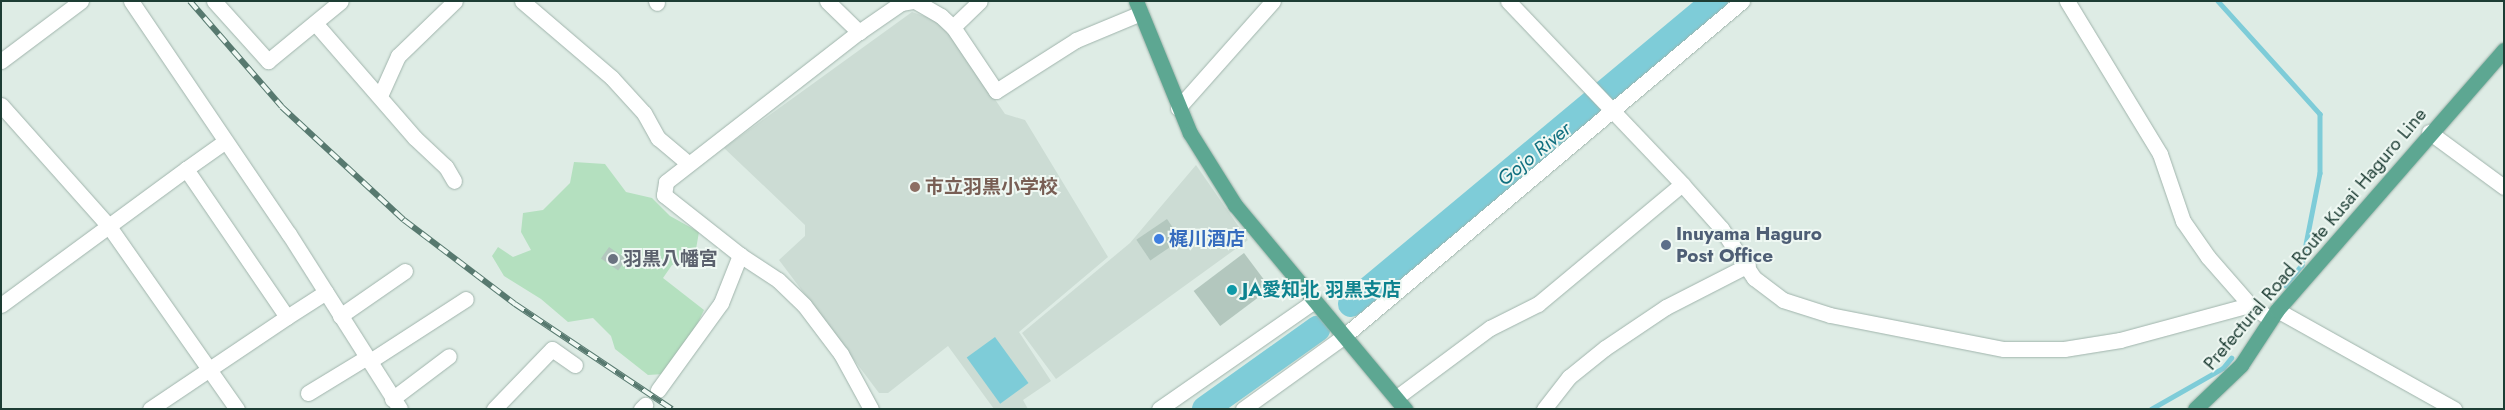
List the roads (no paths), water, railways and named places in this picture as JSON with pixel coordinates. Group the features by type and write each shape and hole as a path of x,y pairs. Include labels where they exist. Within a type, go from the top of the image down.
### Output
{"main road":[{"path":"1138,7 1178,108 1234,205 1313,302 1401,403"},
{"name":"Prefectural Road Route Kusai Haguro Line","path":"2195,409 2241,364 2274,314 2345,235 2429,132 2504,50"}],"street":[{"path":"1,60 80,1"},
{"path":"131,1 326,292 396,404 449,356"},
{"path":"214,1 268,61 340,1"},
{"path":"380,96 398,56 455,1"},
{"path":"522,1 612,78 644,113 658,138 689,164"},
{"path":"826,1 859,32"},
{"path":"871,409 841,354 804,305 778,280 740,255 664,195 666,182 859,32 901,3 914,1 941,16 953,27 996,92 1076,40 1138,7"},
{"path":"953,27 980,1"},
{"path":"1178,108 1272,1"},
{"path":"1508,1 1682,184 1763,286 1803,308 2004,349 2064,350 2120,340 2250,305"},
{"path":"1243,409 1343,337 1742,1"},
{"path":"2067,1 2160,154 2183,221 2208,257 2250,305 2288,320 2454,409"},
{"path":"314,23 446,167 454,182"},
{"path":"1,104 108,225 237,409"},
{"path":"2429,132 2504,187"},
{"path":"1,305 224,142"},
{"path":"186,169 287,317"},
{"path":"1401,403 1490,328 1538,304 1682,184"},
{"path":"658,390 721,303 740,255"},
{"path":"1544,409 1569,377 1597,353 1666,307 1748,265"},
{"path":"340,316 405,271"},
{"path":"150,409 326,292"},
{"path":"308,392 369,359 466,299"},
{"path":"1159,409 1313,302"},
{"path":"494,409 552,349 575,365"}],"water":[{"path":"995,337 1029,383 1000,404 967,358"}],"waterway":[{"name":"Gojo River","path":"1351,304 1715,1"},
{"path":"2218,1 2320,114 2320,173 2302,265 2286,286"},
{"name":"Gojo River","path":"1205,409 1317,329"},
{"path":"2151,409 2223,368 2231,358"}],"railway":[{"path":"190,1 282,107 404,220 515,304 672,409"}],"place":[{"name":"市立羽黒小学校","path":"915,187"},
{"name":"梶川酒店","path":"1159,239"},
{"name":"Inuyama Haguro Post Office","path":"1666,245"},
{"name":"羽黒八幡宮","path":"613,259"},
{"name":"JA愛知北 羽黒支店","path":"1232,290"}]}
